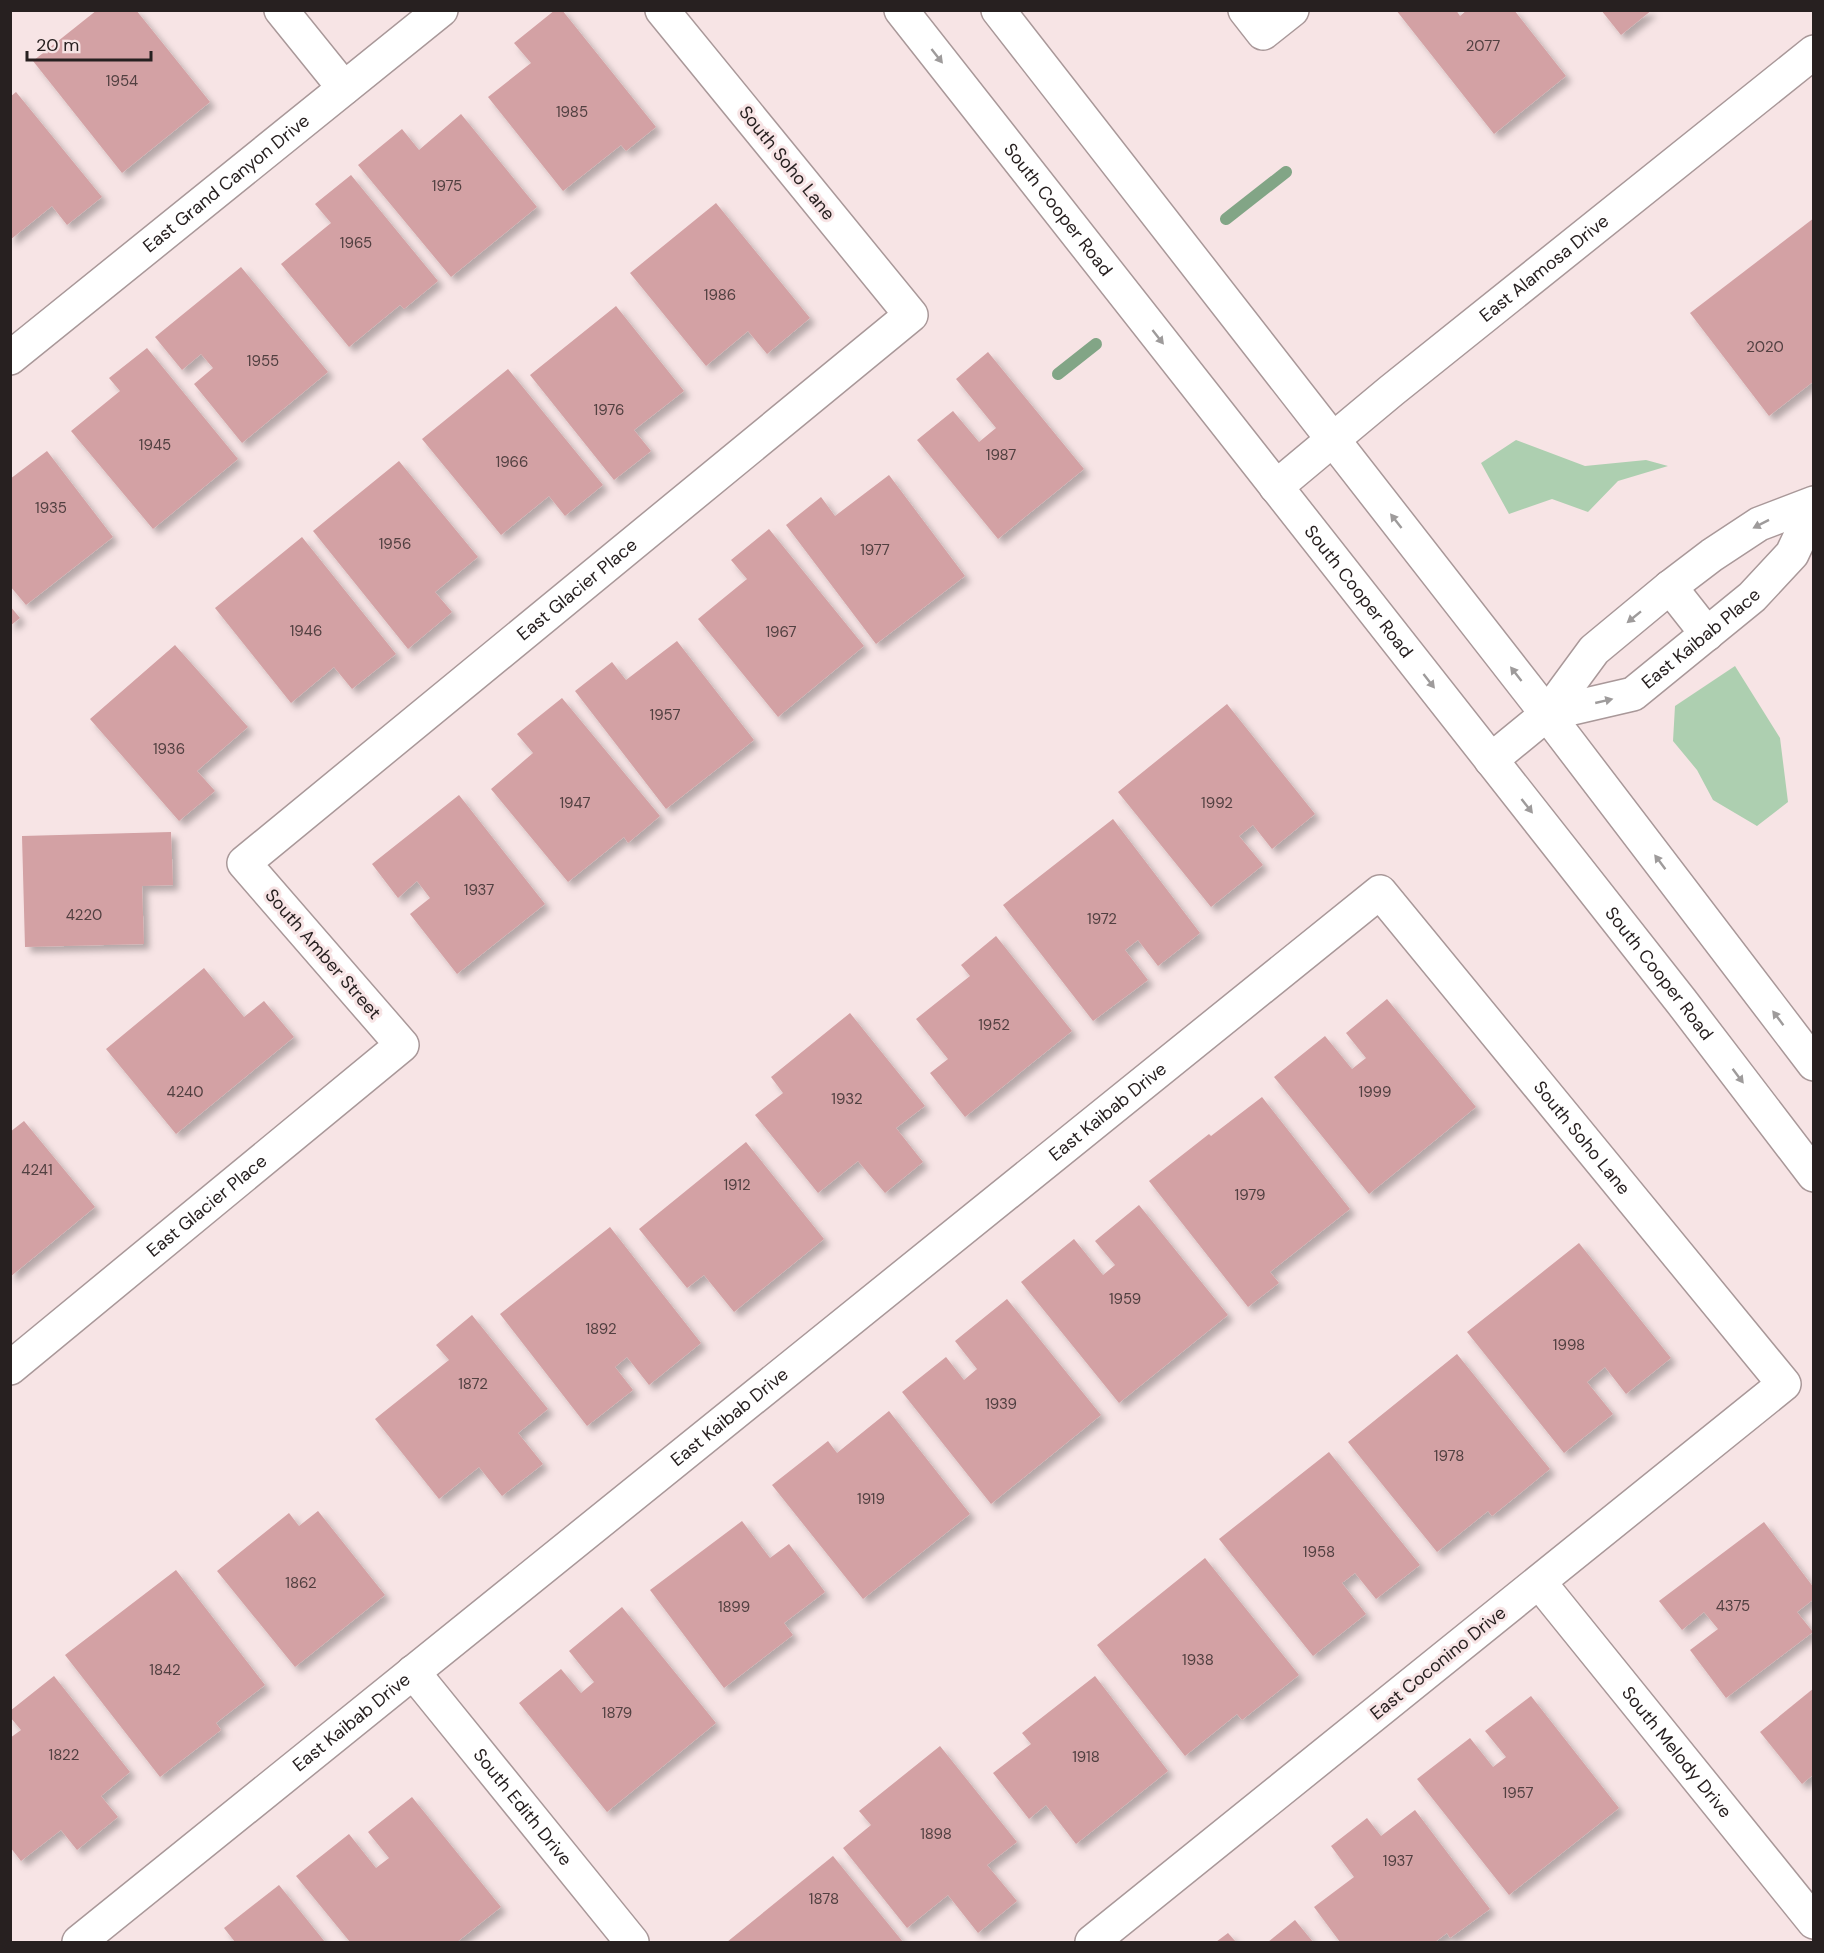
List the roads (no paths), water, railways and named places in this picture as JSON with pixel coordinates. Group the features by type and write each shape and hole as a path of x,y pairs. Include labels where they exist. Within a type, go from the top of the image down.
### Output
{"street":[{"path":"281,10 344,88"},
{"name":"East Grand Canyon Drive","path":"10,358 441,10"},
{"name":"South Soho Lane","path":"662,10 911,315"},
{"name":"South Cooper Road","path":"901,10 1681,1001 1814,1175"},
{"path":"998,10 1547,714 1814,1064"},
{"path":"1254,22 1292,10"},
{"name":"East Alamosa Drive","path":"1276,487 1391,391 1814,52"},
{"name":"East Glacier Place","path":"244,863 911,315"},
{"name":"East Kaibab Place","path":"1547,714 1633,694 1752,597 1792,554 1814,505"},
{"name":"East Kaibab Place","path":"1491,760 1547,714 1594,650 1670,587 1712,555 1759,524 1814,505"},
{"path":"1670,587 1707,634"},
{"name":"South Amber Street","path":"244,863 402,1045"},
{"name":"South Soho Lane","path":"1380,892 1784,1384"},
{"name":"East Kaibab Drive","path":"79,1942 1380,892"},
{"name":"East Glacier Place","path":"10,1368 402,1045"},
{"name":"East Coconino Drive","path":"1092,1942 1784,1384"},
{"name":"South Melody Drive","path":"1539,1582 1814,1922"},
{"name":"South Edith Drive","path":"413,1672 632,1942"}],"waterway":[{"path":"1226,219 1286,172"},
{"path":"1058,374 1096,344"}]}
